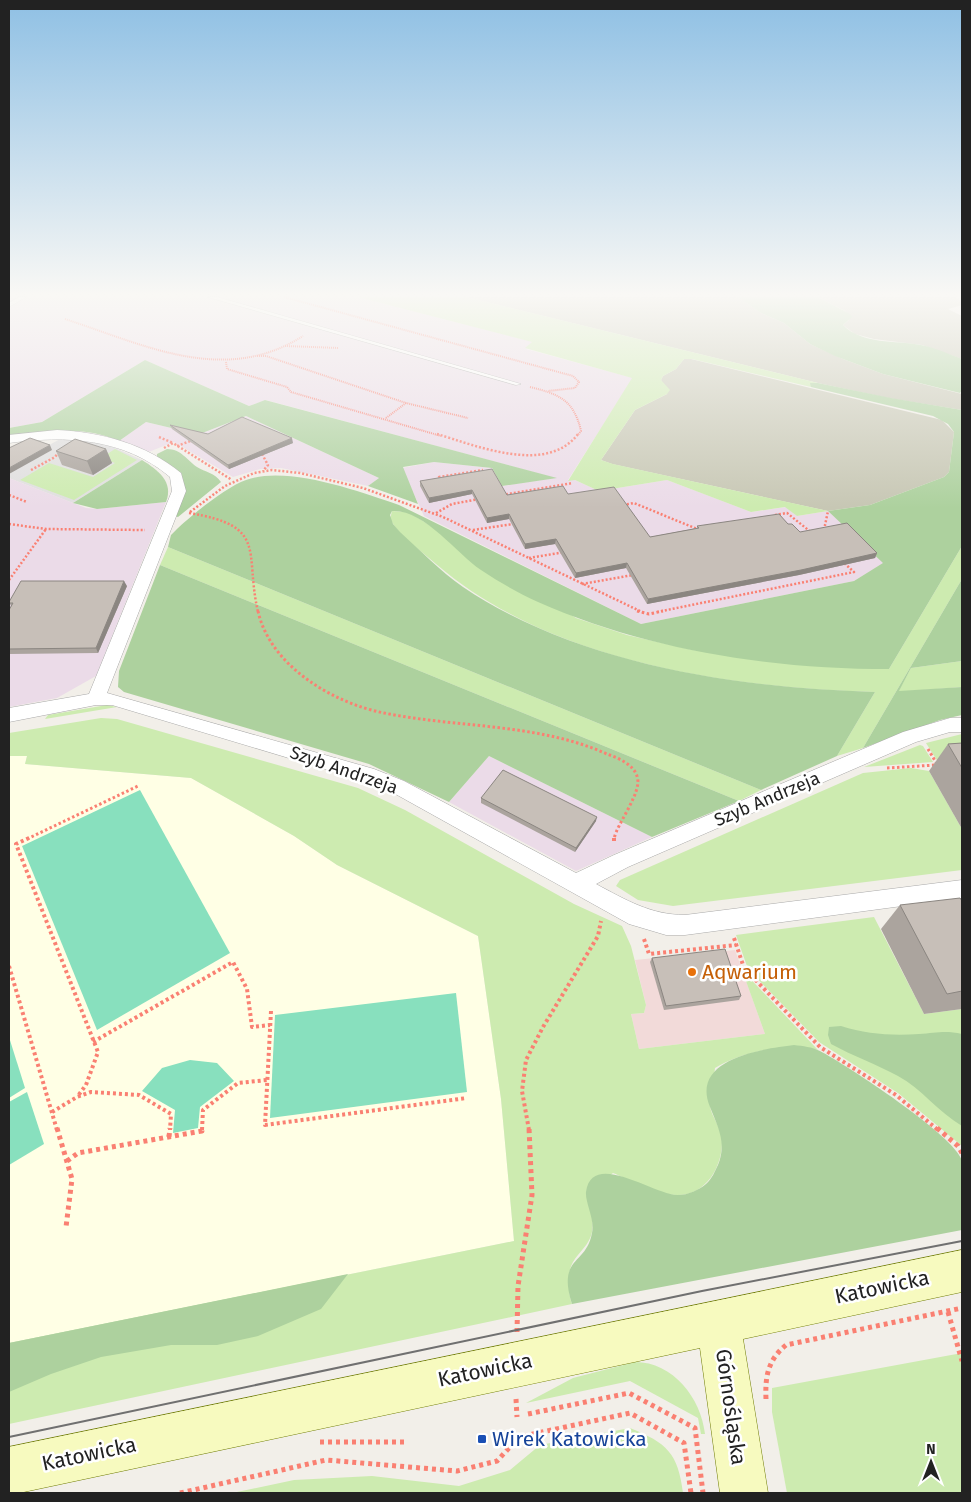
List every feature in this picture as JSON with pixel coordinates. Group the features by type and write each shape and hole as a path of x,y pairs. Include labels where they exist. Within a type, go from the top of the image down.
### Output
{"street":[{"path":"9,439 45,434 76,433 109,440 145,456 170,470 176,476 179,491 96,699"},
{"name":"Szyb Andrzeja","path":"9,715 96,699 127,702 367,774 396,786 636,917 666,925 685,925 962,889"},
{"name":"Szyb Andrzeja","path":"575,884 620,861 910,737 950,726 962,725"},
{"name":"Katowicka","path":"9,1471 516,1363 962,1271"},
{"name":"Górnośląska","path":"718,1321 744,1493"}],"lane":[{"path":"455,367 518,384"}],"path":[{"path":"226,367 287,387 291,392 316,400 386,418 498,452 527,455 547,454 562,450 575,442 581,431 572,405 562,397 518,384"},
{"path":"299,367 406,403 468,418"},
{"path":"540,367 572,376 579,382 575,388 546,391"},
{"path":"386,418 406,403"},
{"path":"31,470 55,458 60,452 43,442 45,434"},
{"path":"159,437 232,480"},
{"path":"177,446 202,438"},
{"path":"145,456 173,444"},
{"path":"259,451 264,456 268,466 263,470"},
{"path":"9,524 46,529 164,531 232,480 263,470 286,471 344,483 436,513 638,611 649,614 854,572 841,560"},
{"path":"444,486 439,477 483,470"},
{"path":"498,496 573,483"},
{"path":"9,495 28,502"},
{"path":"436,513 452,504 480,499"},
{"path":"615,506 634,503 697,529"},
{"path":"824,531 828,511"},
{"path":"189,513 217,518 242,531 251,547 254,597 263,628 278,652 303,676 318,686 357,706 384,713 568,740 605,750 631,766 637,774 638,786 614,837 614,850 620,861"},
{"path":"769,516 787,513 814,535"},
{"path":"472,531 519,522"},
{"path":"688,531 706,527"},
{"path":"9,580 24,562 46,529"},
{"path":"528,558 566,552"},
{"path":"582,584 639,574"},
{"path":"77,1097 86,1085 98,1052 16,844 138,786"},
{"path":"517,1417 518,1286 532,1195 529,1126 522,1091 526,1060 542,1027 598,936 602,915 607,918"},
{"path":"732,932 744,968 820,1047 896,1095 958,1146 962,1153"},
{"path":"638,935 644,938 649,954 736,945"},
{"path":"93,1042 233,962 247,989 252,1027 270,1025"},
{"path":"9,966 72,1179 66,1227"},
{"path":"270,1011 265,1124 467,1098"},
{"path":"66,1161 78,1153 202,1131 203,1110 238,1083 267,1080"},
{"path":"52,1112 77,1097 91,1092 139,1095 171,1114 169,1137"},
{"path":"766,1403 765,1374 774,1354 786,1345 962,1308"},
{"path":"948,1312 962,1362"},
{"path":"528,1414 629,1393 695,1428 703,1493"},
{"path":"180,1493 326,1460 457,1471 497,1461 519,1437 630,1413 684,1443 691,1493"}],"shaded area":[{"path":"9,367 133,367 42,422 9,428"},
{"path":"161,367 593,367 633,378 568,480 575,480 599,491 667,480 751,512 786,507 797,516 828,511 884,563 854,581 641,624 424,516 402,468 434,462 492,468 502,486 555,478 266,400 249,406"},
{"path":"678,367 724,367 942,420 954,432 949,472 944,477 870,505 828,511 601,460 635,410 667,394 661,380 663,376"},
{"path":"753,367 865,367 883,374 962,394 962,410 888,398"},
{"path":"246,416 379,478 368,486 281,468 260,469 233,477 174,442 146,453 119,441 146,422 184,431 192,437"},
{"path":"62,438 74,438 111,446 142,460 73,503 9,478 9,467"},
{"path":"9,478 86,508 97,509 166,502 96,676 57,698 9,707"},
{"path":"9,756 27,756 25,764 191,778 294,836 337,865 478,936 501,1099 514,1241 9,1343"},
{"path":"489,756 652,837 576,871 449,802"},
{"path":"735,950 765,1034 639,1049 631,1014 644,1013 646,1005 635,960"}],"green space":[{"path":"133,367 161,367 249,406 265,400 557,478 502,486 492,468 434,462 403,467 418,504 368,486 379,478 246,416 192,437 184,431 146,422 119,441 106,436 78,431 50,431 9,437 9,428 42,422"},
{"path":"593,367 678,367 663,376 661,380 670,390 667,394 635,410 601,460 828,511 797,516 785,507 751,512 667,480 599,491 575,480 568,481 632,378"},
{"path":"726,367 753,367 818,383 812,383 811,387"},
{"path":"865,367 962,367 962,390 960,393 883,374"},
{"path":"810,383 962,410 962,546 889,669 799,665 754,660 710,654 622,633 579,619 523,595 471,563 428,524 404,512 392,511 390,515 393,524 400,532 463,587 508,614 557,636 608,653 661,667 715,678 823,690 875,692 837,756 761,790 168,547 171,535 177,529 229,488 246,480 263,476 281,476 302,478 343,487 399,505 641,624 854,581 883,563 828,511 870,505 944,477 949,472 954,432 948,424 933,416 811,387"},
{"path":"115,449 137,460 74,500 20,480 49,463 93,477 115,463 101,458"},
{"path":"167,449 180,453 197,467 213,475 221,482 178,517 175,516 183,490 157,457 157,454"},
{"path":"142,460 163,477 168,488 166,502 97,509 73,503"},
{"path":"392,511 407,512 415,516 576,618 627,635 693,650 817,666 889,669 962,546 962,579 863,748 837,756 875,692 760,684 702,676 643,663 586,647 532,625 482,597 436,564 405,537 390,519"},
{"path":"168,547 761,790 739,801 160,565"},
{"path":"160,565 739,801 652,837 489,756 449,802 369,764 124,692 118,687 119,671"},
{"path":"962,579 962,661 911,668 899,691 962,687 962,715 940,720 863,748"},
{"path":"962,661 962,687 898,692 911,668"},
{"path":"107,705 117,707 45,719 48,715"},
{"path":"101,718 117,719 358,788 405,810 574,904 622,926 631,946 646,1005 644,1013 631,1014 639,1049 765,1034 742,970 818,1050 794,1047 765,1050 738,1057 715,1068 710,1106 722,1137 721,1151 715,1170 704,1185 697,1190 688,1194 671,1195 645,1187 613,1173 586,1193 592,1217 592,1232 589,1240 571,1266 569,1283 572,1304 9,1424 9,1343 514,1241 501,1099 478,936 337,865 294,836 191,778 25,764 27,756 9,756 9,733"},
{"path":"962,734 962,760 938,762 926,743"},
{"path":"920,745 923,746 933,762 864,767"},
{"path":"911,768 929,771 962,829 962,870 673,906 638,900 616,886 620,880 863,773"},
{"path":"140,790 230,953 97,1030 22,846"},
{"path":"874,917 924,1014 962,1009 962,1146 898,1093 819,1042 748,969 736,935"},
{"path":"456,993 467,1092 270,1118 275,1015"},
{"path":"841,1026 870,1033 909,1035 945,1032 962,1034 962,1126 907,1081 831,1044 828,1035 829,1027"},
{"path":"9,1037 25,1088 9,1098"},
{"path":"794,1045 817,1050 852,1070 921,1119 955,1150 962,1161 963,1168 962,1230 572,1304 568,1289 570,1269 589,1244 593,1228 586,1196 591,1180 600,1174 612,1174 678,1195 697,1190 710,1180 718,1165 722,1149 722,1142 710,1107 707,1091 710,1078 719,1067 732,1060 764,1050"},
{"path":"190,1060 217,1063 234,1081 200,1107 198,1128 173,1133 175,1110 142,1091 162,1068"},
{"path":"27,1092 44,1144 9,1165 9,1102"},
{"path":"348,1274 321,1309 258,1336 217,1345 171,1345 101,1357 51,1374 9,1392 9,1343"},
{"path":"962,1353 962,1493 787,1493 772,1412 772,1388"},
{"path":"635,1362 661,1368 673,1375 683,1385 698,1408 705,1434 701,1434 698,1418 630,1381 526,1403 573,1378"},
{"path":"630,1428 653,1439 668,1451 678,1468 683,1493 232,1493 294,1480 372,1476 459,1486 510,1470 540,1445"}],"building":[{"path":"242,417 292,438 228,465 170,425 208,434"},
{"path":"30,438 50,445 9,468 9,448"},
{"path":"75,439 106,449 87,461 56,451"},
{"path":"492,469 507,495 563,486 568,494 614,487 650,537 699,528 697,526 779,514 788,524 792,524 800,532 847,523 877,553 801,570 648,599 627,563 576,573 556,539 525,544 509,514 487,518 472,490 429,498 420,481"},
{"path":"21,581 124,581 96,648 9,649 9,610 13,603 9,602"},
{"path":"962,743 962,768 948,744"},
{"path":"503,770 597,817 576,848 481,798"},
{"path":"960,898 962,901 962,991 947,994 900,905"},
{"path":"725,949 741,996 666,1006 652,958"}],"tram line":[{"path":"9,1437 702,1291 962,1241"}],"place":[{"name":"Aqwarium","path":"692,972"},
{"name":"Wirek Katowicka","path":"482,1439"}]}
